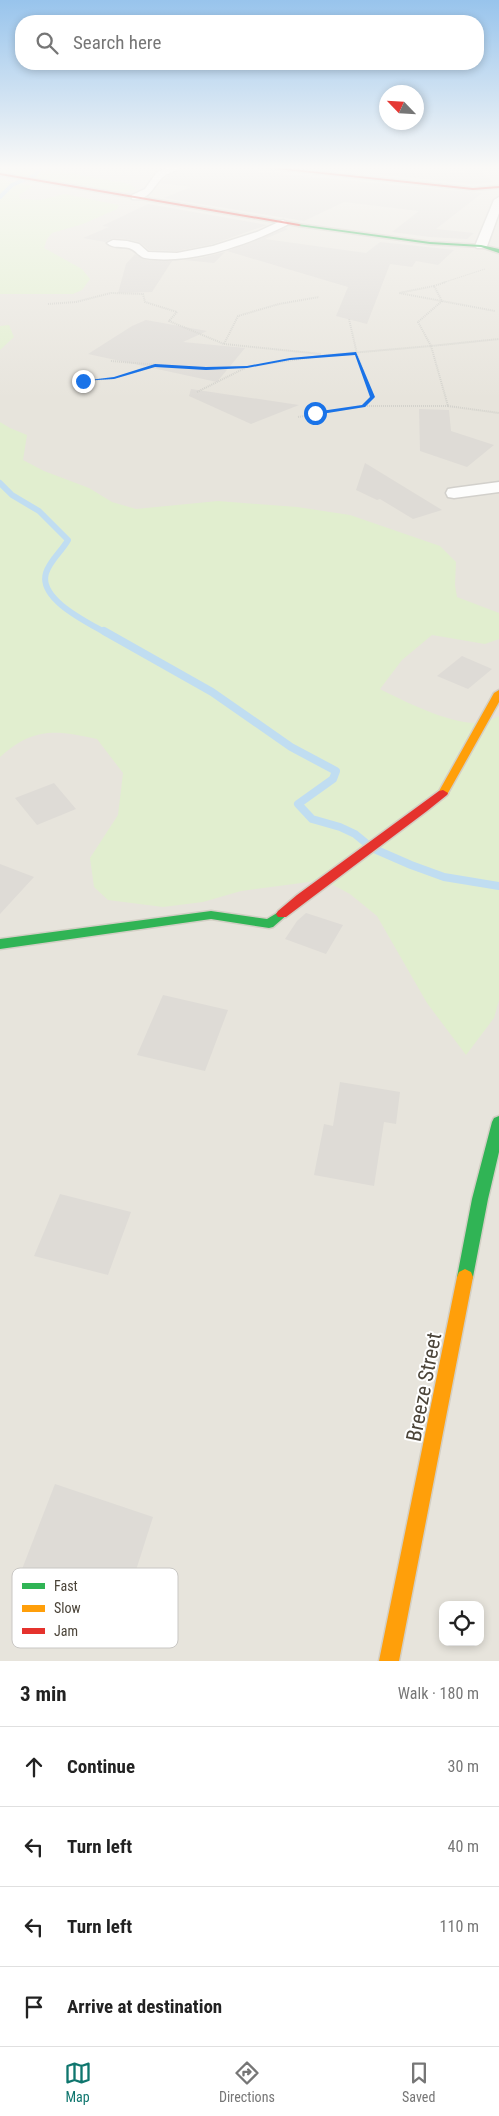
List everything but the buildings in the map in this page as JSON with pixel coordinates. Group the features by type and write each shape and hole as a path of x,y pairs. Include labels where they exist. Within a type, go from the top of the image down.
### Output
{"street":[{"path":"117,244 140,247 144,255 177,256 236,244"},
{"path":"439,244 482,246 499,252"},
{"path":"454,493 499,487"},
{"path":"0,944 211,915 269,924 324,880 390,835 446,791 499,694"},
{"name":"Breeze Street","path":"389,1661 480,1200 499,1122"}],"path":[{"path":"492,266 434,286 399,293 496,310"},
{"path":"434,286 442,301"},
{"path":"48,304 76,302 110,293 143,294 145,302 177,312 169,321 224,344 327,355"},
{"path":"224,344 238,316 279,304 319,297"},
{"path":"442,301 418,322 431,346 448,406"},
{"path":"349,319 356,354 373,397 364,406"},
{"path":"110,361 206,369 247,367 327,355 356,354 499,339"},
{"path":"83,381 114,378 155,366"},
{"path":"197,392 247,367"},
{"path":"298,417 364,406 448,406 499,413"}],"shaded area":[{"path":"0,244 499,244 499,1661 0,1661"}],"green space":[{"path":"0,244 45,244 44,248 82,269 90,279 82,290 73,294 0,294"},
{"path":"9,325 14,337 0,350 0,326"},
{"path":"0,422 27,435 23,460 44,471 89,488 112,502 136,509 218,501 297,507 350,515 440,546 456,562 455,585 457,597 499,613 499,639 485,644 432,635 402,660 380,689 447,718 474,723 484,722 499,716 499,1000 494,1018 466,1055 427,1003 377,916 350,894 324,880 241,891 203,902 163,907 108,900 94,887 90,858 118,815 123,773 97,739 69,734 46,733 35,736 12,747 0,757"}],"waterway":[{"path":"0,483 12,495 39,511 68,540 46,573 46,583 49,592 66,609 106,633"},
{"path":"104,631 212,692 291,747 336,771 333,779 298,804 312,819 340,827 355,834 372,848 444,877 499,886"}],"traffic: fast":[{"path":"439,244 481,246 499,251"},
{"path":"0,944 211,915 269,924 282,914"},
{"path":"465,1277 480,1199 499,1122"}],"traffic: slow":[{"path":"443,793 499,693"},
{"path":"389,1661 465,1277"}],"traffic: jam":[{"path":"282,914 443,793"}],"route":[{"path":"83,381 114,378 155,366 206,369 247,367 290,359 356,354 373,397 364,406 315,413"}]}
